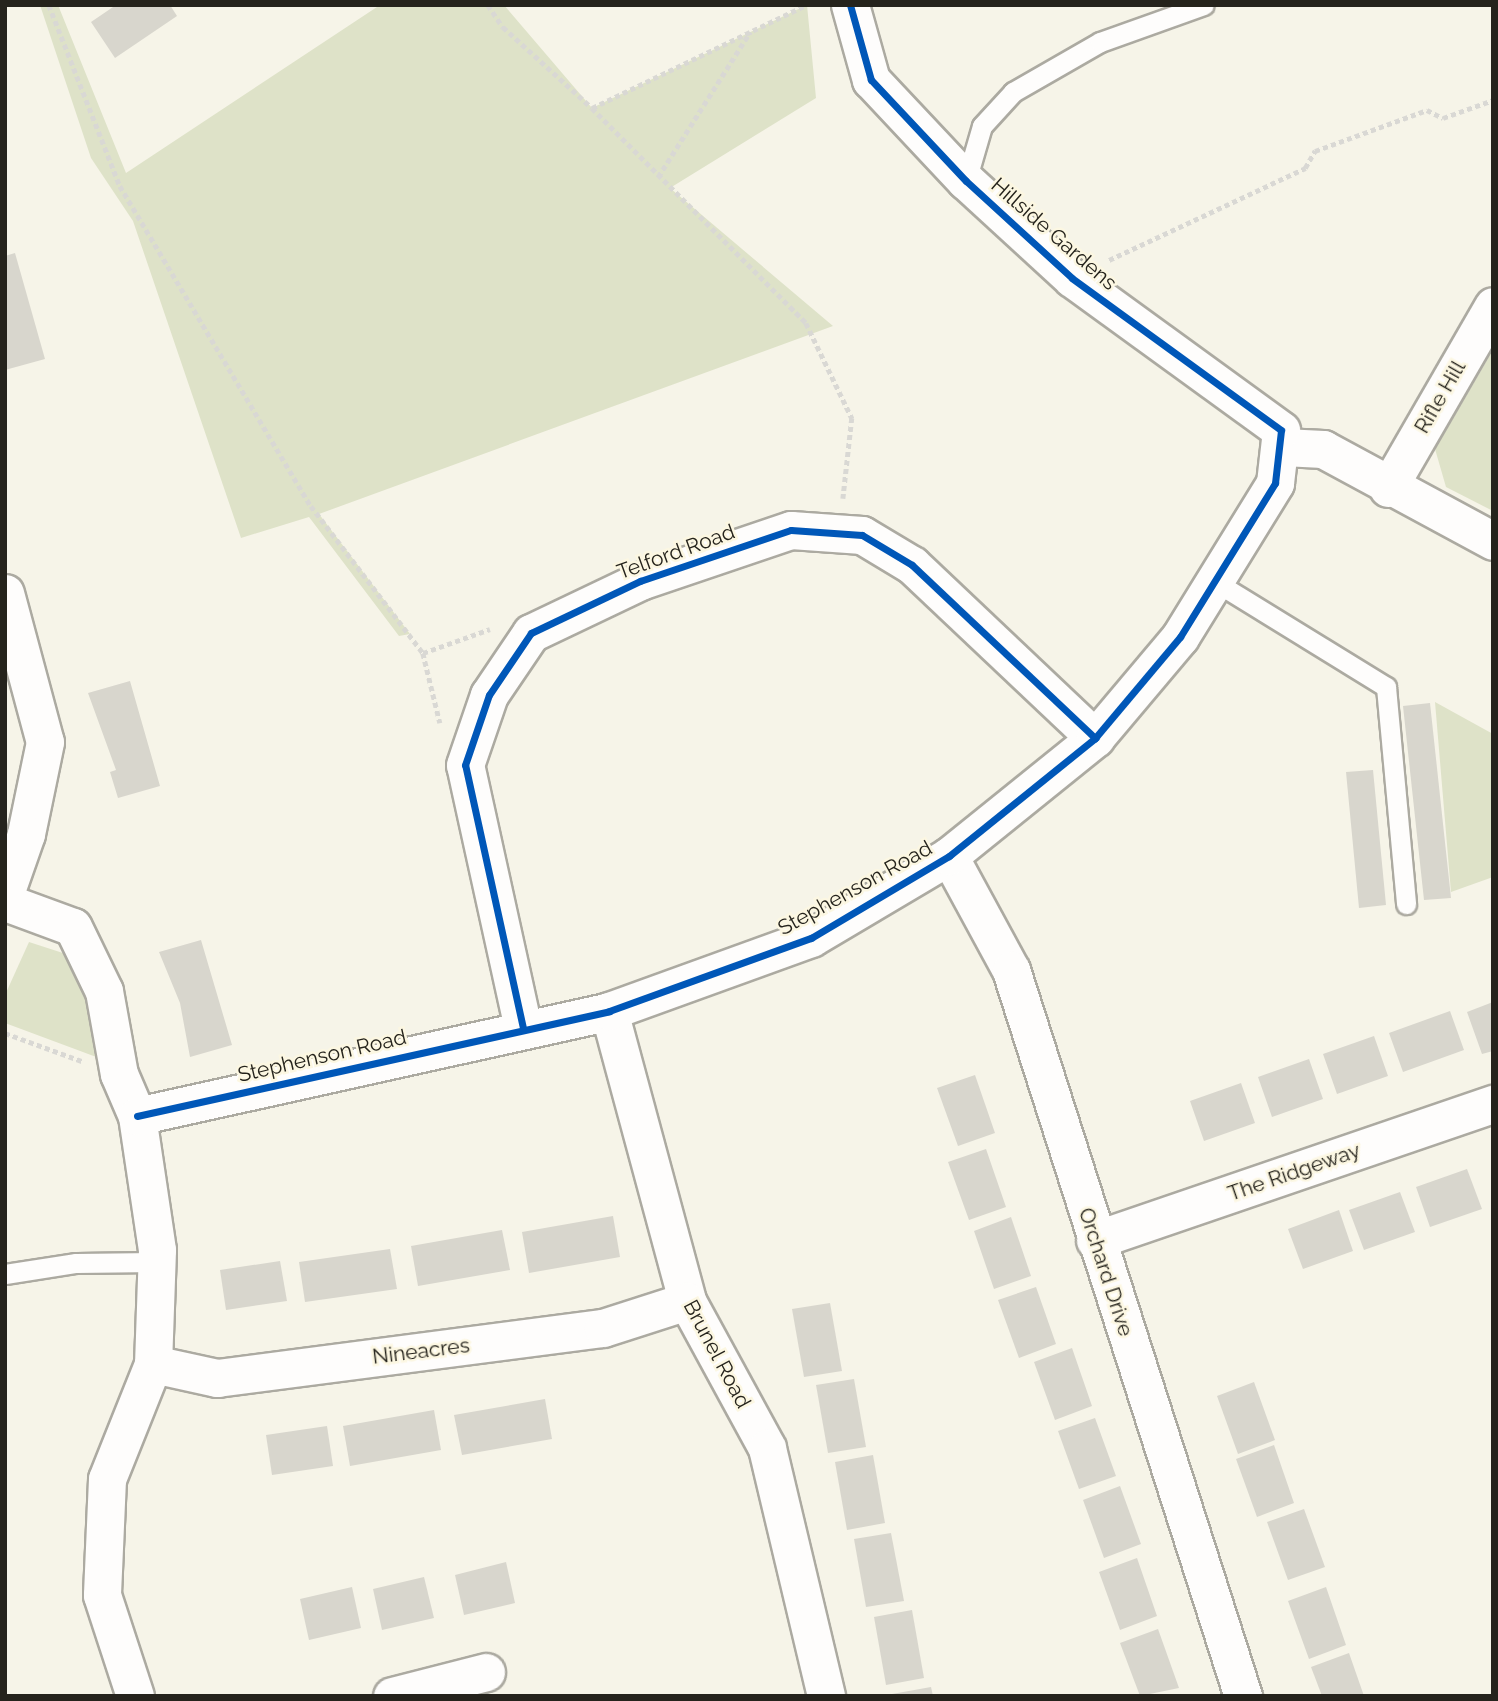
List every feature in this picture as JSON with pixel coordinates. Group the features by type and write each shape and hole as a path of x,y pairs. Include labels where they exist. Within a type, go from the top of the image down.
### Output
{"street":[{"name":"Hillside Gardens","path":"850,5 871,80 966,181 1072,278 1265,415 1281,430 1283,447"},
{"name":"Rifle Hill","path":"1388,488 1493,306"},
{"path":"1283,447 1323,449 1388,488 1493,541"},
{"name":"Stephenson Road","path":"137,1116 609,1011 811,938 949,856 1095,738 1180,637 1275,483 1283,447"},
{"name":"Telford Road","path":"531,633 640,581 791,530 840,531 862,535 912,565 1095,738"},
{"path":"5,593 45,742 26,834 5,894"},
{"path":"523,1028 466,765 489,695 531,633"},
{"name":"Orchard Drive","path":"949,856 1011,970 1095,1240 1243,1696"},
{"path":"5,902 73,928 104,991 119,1074 137,1116 155,1262 153,1364 107,1479 102,1595 135,1696"},
{"name":"Brunel Road","path":"609,1011 687,1301 766,1448 826,1696"},
{"name":"The Ridgeway","path":"1095,1240 1493,1104"},
{"name":"Nineacres","path":"153,1364 217,1378 603,1328 687,1301"},
{"path":"392,1696 486,1672"}],"lane":[{"path":"966,181 982,126 1013,92 1089,47 1204,5"},
{"path":"1214,581 1386,687 1406,904"},
{"path":"5,1275 76,1263 155,1262"}],"path":[{"path":"49,5 120,186 311,506 423,653 448,755 466,765"},
{"path":"488,5 503,27 592,108 806,323 852,418 840,531"},
{"path":"592,108 806,5"},
{"path":"658,177 750,31"},
{"path":"1072,278 1305,168 1315,151 1427,110 1443,118 1493,100"},
{"path":"423,653 519,618 531,633"},
{"path":"5,1033 119,1074"}],"green space":[{"path":"40,5 58,5 126,173 380,5 504,5 592,108 807,5 816,98 670,188 833,326 319,514 410,634 399,636 309,517 241,538 133,221 91,158"},
{"path":"1493,350 1493,511 1446,487 1435,449"},
{"path":"1435,702 1493,734 1493,877 1451,892"},
{"path":"29,942 69,955 96,1009 107,1061 5,1023 5,995"}],"building":[{"path":"116,5 170,5 177,16 115,58 91,22"},
{"path":"15,253 45,359 5,370 5,256"},
{"path":"130,681 160,786 118,798 110,772 116,770 88,693"},
{"path":"1430,703 1451,898 1424,900 1403,706"},
{"path":"1373,770 1386,905 1359,908 1346,772"},
{"path":"201,940 232,1045 190,1057 180,1003 159,952"},
{"path":"1493,1002 1493,1051 1482,1054 1467,1012"},
{"path":"1450,1011 1464,1050 1403,1072 1389,1033"},
{"path":"1374,1036 1388,1076 1337,1094 1323,1054"},
{"path":"1309,1059 1323,1099 1272,1117 1258,1077"},
{"path":"975,1075 995,1133 958,1146 937,1088"},
{"path":"1241,1083 1255,1123 1204,1141 1190,1101"},
{"path":"986,1149 1006,1207 969,1220 948,1162"},
{"path":"1467,1169 1482,1209 1430,1227 1416,1187"},
{"path":"1400,1192 1415,1232 1364,1250 1349,1210"},
{"path":"1339,1210 1353,1251 1303,1269 1288,1229"},
{"path":"613,1216 620,1257 529,1273 522,1232"},
{"path":"1011,1217 1031,1276 994,1289 974,1231"},
{"path":"502,1230 510,1270 418,1286 411,1246"},
{"path":"390,1249 397,1289 305,1302 299,1262"},
{"path":"280,1261 287,1301 226,1310 220,1270"},
{"path":"1036,1287 1056,1344 1019,1358 998,1300"},
{"path":"830,1303 842,1371 804,1377 792,1309"},
{"path":"1072,1348 1092,1406 1055,1420 1034,1362"},
{"path":"854,1379 866,1447 828,1453 816,1385"},
{"path":"1254,1382 1275,1440 1238,1454 1217,1396"},
{"path":"545,1399 552,1439 462,1455 454,1415"},
{"path":"434,1410 441,1450 350,1466 343,1426"},
{"path":"1095,1418 1116,1476 1079,1489 1058,1431"},
{"path":"327,1426 333,1466 272,1475 266,1435"},
{"path":"1274,1445 1294,1503 1257,1517 1236,1459"},
{"path":"873,1455 885,1523 847,1530 835,1462"},
{"path":"1120,1486 1141,1544 1104,1558 1083,1500"},
{"path":"1304,1509 1325,1567 1288,1580 1267,1522"},
{"path":"891,1533 904,1601 866,1607 854,1539"},
{"path":"1137,1558 1157,1616 1120,1630 1099,1572"},
{"path":"506,1562 515,1603 464,1615 455,1575"},
{"path":"424,1577 434,1618 382,1630 373,1589"},
{"path":"352,1587 361,1628 309,1640 300,1599"},
{"path":"1326,1587 1346,1645 1309,1659 1288,1601"},
{"path":"912,1610 924,1678 886,1685 874,1617"},
{"path":"1158,1629 1179,1688 1140,1696 1120,1643"},
{"path":"1349,1653 1364,1696 1322,1696 1311,1667"},
{"path":"931,1687 933,1696 892,1696 892,1694"}],"cycle path":[{"path":"137,1116 609,1011 811,938 949,856 1095,738 1180,637 1275,483 1281,430 1072,278 966,181 871,80 850,5"},
{"path":"523,1028 465,765 489,695 531,633 640,581 791,530 862,535 912,565 1095,738"}]}
